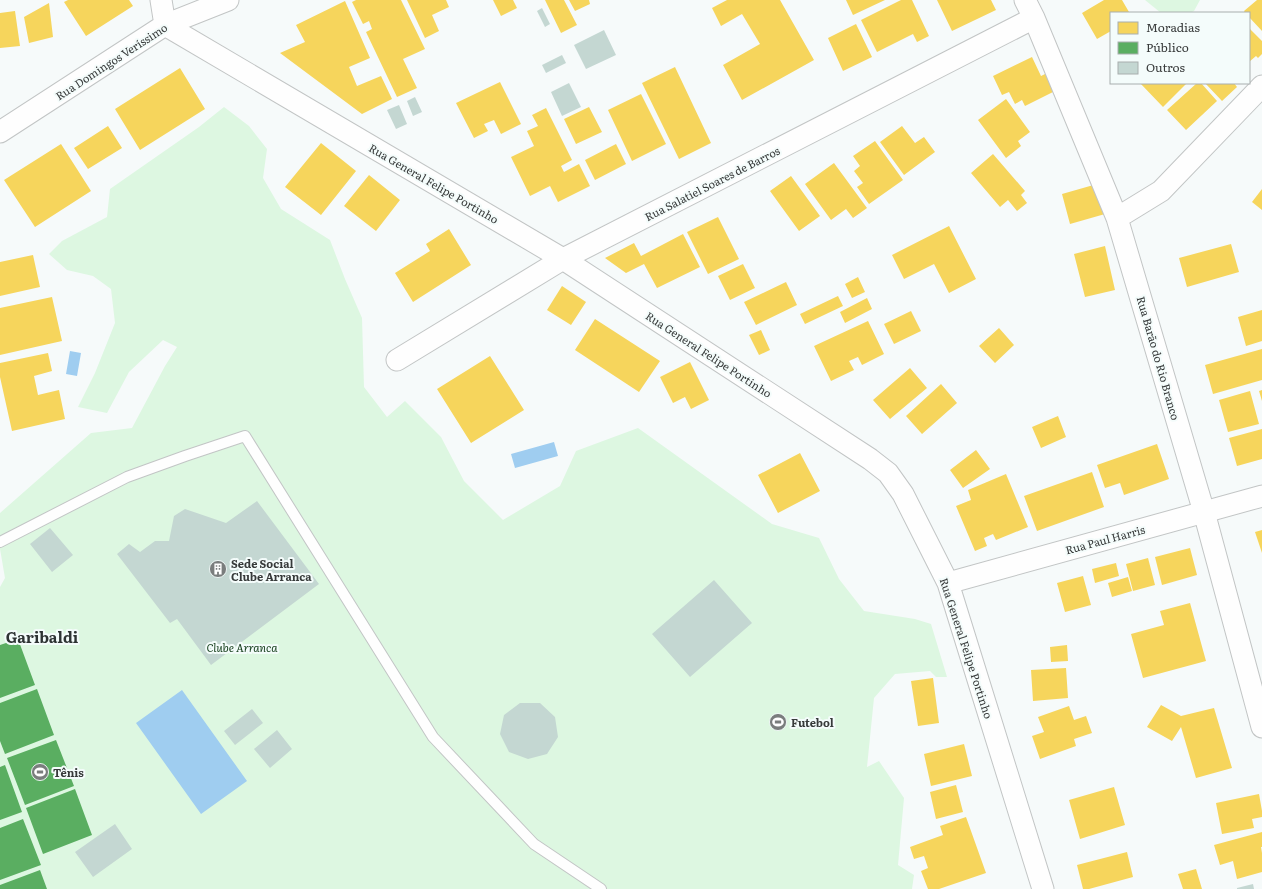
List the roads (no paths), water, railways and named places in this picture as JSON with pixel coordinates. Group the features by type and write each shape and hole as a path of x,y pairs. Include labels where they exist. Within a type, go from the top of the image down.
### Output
{"street":[{"path":"161,0 165,25"},
{"name":"Rua Domingos Veríssimo","path":"0,132 165,25 228,0"},
{"name":"Rua Barão do Rio Branco","path":"1029,9 1117,218 1204,512 1262,727"},
{"name":"Rua Salatiel Soares de Barros","path":"397,360 563,259 1029,9"},
{"name":"Rua General Felipe Portinho","path":"165,25 563,259 870,459 888,473 903,494 948,583 1043,889"},
{"path":"1117,218 1161,191 1262,86"},
{"name":"Rua Paul Harris","path":"948,583 1262,496"}],"lane":[{"path":"0,542 127,477 245,436 434,737 534,844 601,889"}],"water":[{"path":"70,351 81,353 77,376 66,374"},
{"path":"554,442 558,456 515,468 511,454"},
{"path":"182,690 247,781 201,814 136,723"}],"place":[{"name":"Sede Social Clube Arranca","path":"218,569"},
{"name":"Futebol","path":"778,722"},
{"name":"Tênis","path":"40,772"}],"district":[{"name":"Garibaldi","path":"42,636"}],"park label":[{"name":"Clube Arranca","path":"242,647"}]}
